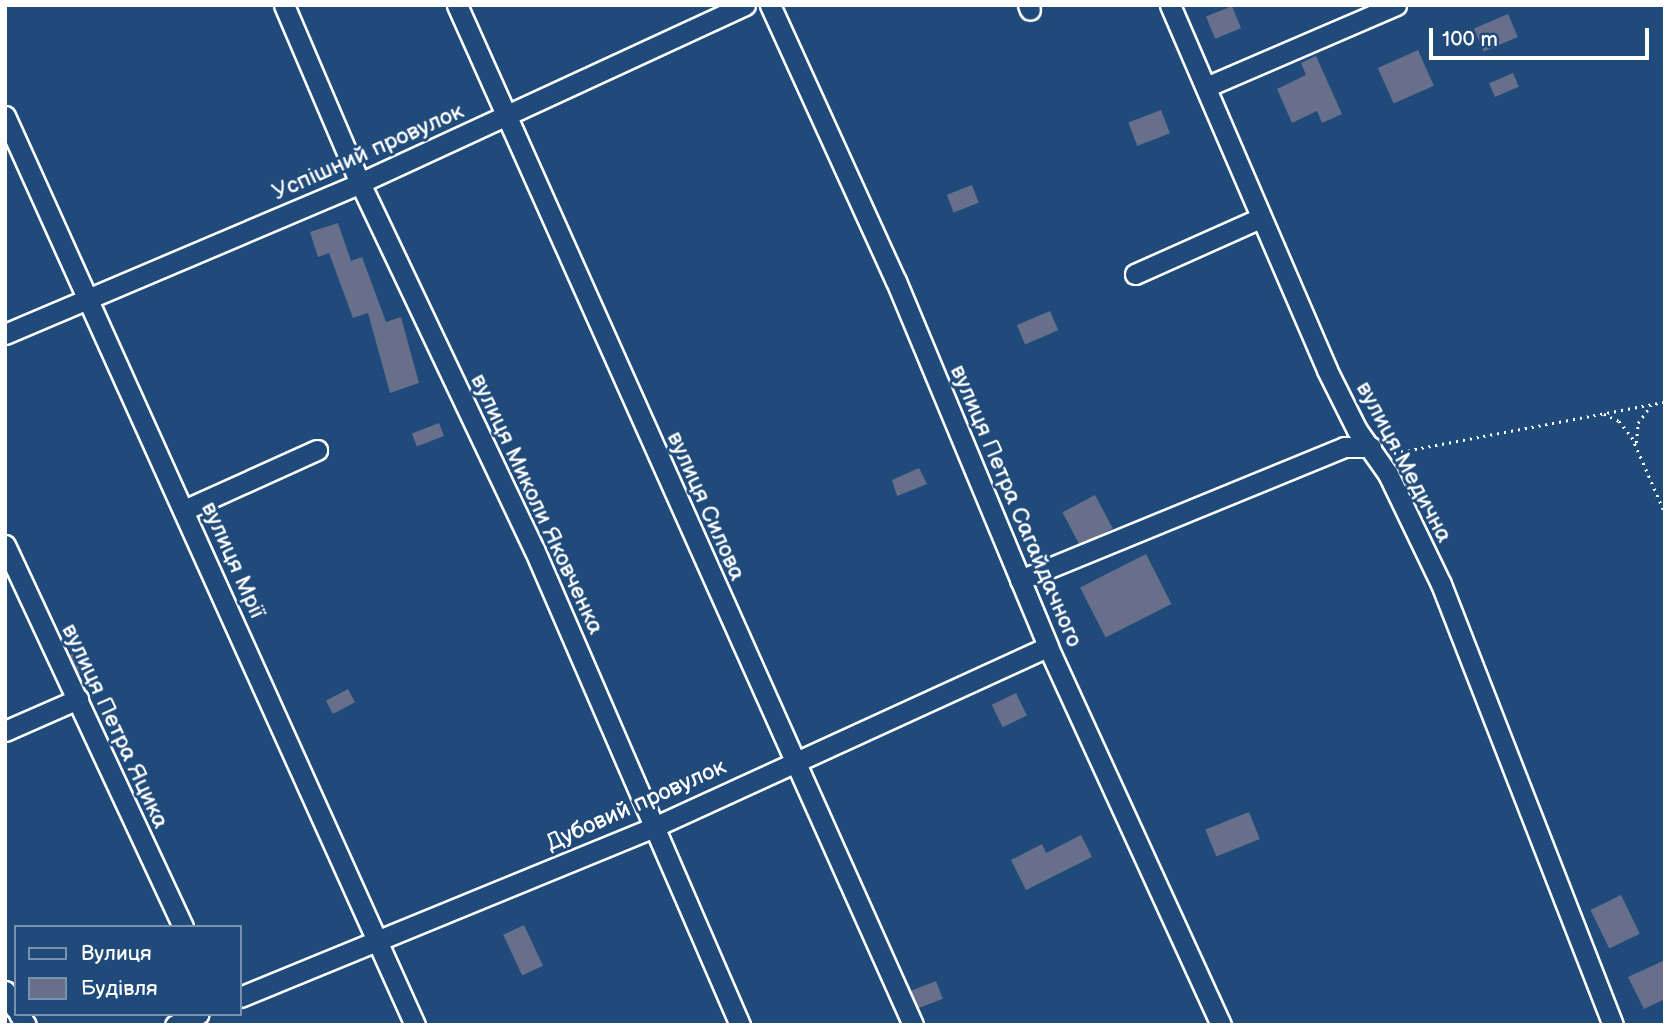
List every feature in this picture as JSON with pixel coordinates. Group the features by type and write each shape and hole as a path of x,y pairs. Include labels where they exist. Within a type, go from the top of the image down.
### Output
{"street":[{"name":"вулиця Миколи Яковченка","path":"284,5 360,183 534,549 652,828 740,1025"},
{"name":"вулиця Силова","path":"457,5 793,762 913,1025"},
{"name":"Успішний провулок","path":"5,334 507,118 745,5"},
{"name":"вулиця Петра Сагайдачного","path":"770,5 896,281 1048,647 1221,1025"},
{"name":"вулиця Медична","path":"1170,5 1259,218 1348,412 1371,447 1441,584 1613,1025"},
{"path":"1206,87 1396,5"},
{"name":"вулиця Мрії","path":"5,116 379,939 415,1025"},
{"path":"1135,274 1259,218"},
{"path":"1020,580 1344,447 1371,447"},
{"path":"184,510 317,450"},
{"name":"вулиця Петра Яцика","path":"5,545 182,925"},
{"name":"Дубовий провулок","path":"242,996 652,828 1048,647"},
{"path":"5,731 78,699"},
{"path":"175,1025 195,1016"}],"path":[{"path":"1371,447 1415,453 1665,402"},
{"path":"1636,446 1637,423 1651,405"},
{"path":"1604,414 1619,421 1636,446 1665,513"}],"building":[{"path":"1232,6 1241,28 1215,39 1206,16"},
{"path":"1508,14 1518,37 1484,51 1474,28"},
{"path":"1418,50 1434,86 1394,104 1378,68"},
{"path":"1316,56 1342,114 1322,123 1317,111 1292,123 1277,89 1306,75 1301,63"},
{"path":"1513,73 1519,87 1495,97 1489,83"},
{"path":"1161,110 1170,133 1137,146 1128,123"},
{"path":"972,185 979,203 954,212 947,195"},
{"path":"338,223 351,261 362,257 386,322 401,317 419,383 390,393 368,313 353,318 329,253 318,257 310,232"},
{"path":"1050,311 1058,330 1025,344 1017,325"},
{"path":"439,423 444,436 417,446 412,433"},
{"path":"919,468 927,484 897,496 892,480"},
{"path":"1095,495 1113,529 1080,546 1062,512"},
{"path":"1146,554 1171,604 1105,637 1080,588"},
{"path":"85,648 94,667 78,674 70,655"},
{"path":"348,689 355,702 333,714 326,701"},
{"path":"1016,693 1027,715 1003,727 992,705"},
{"path":"1249,812 1260,839 1216,856 1205,830"},
{"path":"1081,835 1092,857 1026,890 1011,860 1042,844 1046,853"},
{"path":"1621,895 1640,934 1609,949 1590,910"},
{"path":"524,925 543,966 522,976 503,935"},
{"path":"1665,960 1665,999 1644,1009 1628,977"},
{"path":"936,981 943,999 918,1008 911,991"}]}
